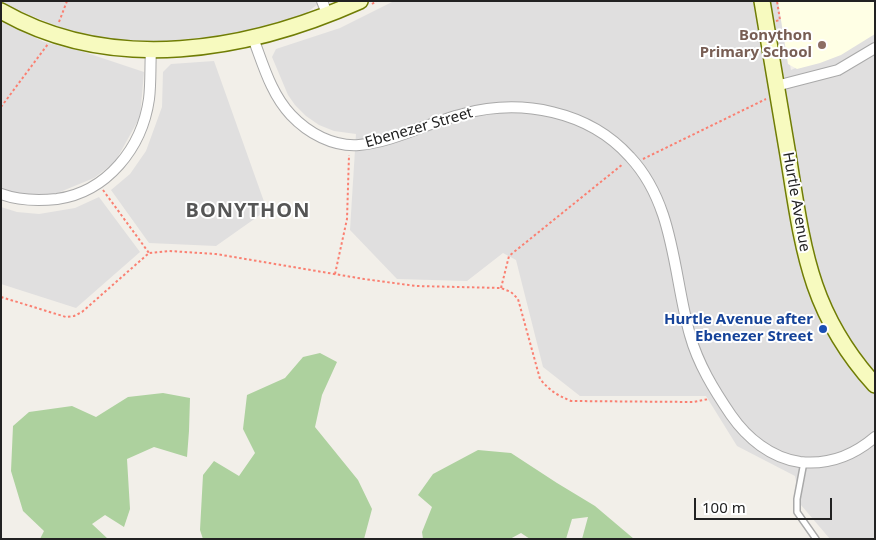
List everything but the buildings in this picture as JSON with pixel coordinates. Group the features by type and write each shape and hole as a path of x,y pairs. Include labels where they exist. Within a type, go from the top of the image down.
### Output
{"street":[{"name":"Hurtle Avenue","path":"762,1 773,92 801,239 814,285 832,328 848,354 875,385"},
{"path":"1,11 53,35 91,45 151,50 202,47 253,38 291,28 325,8 366,3"},
{"name":"Ebenezer Street","path":"253,38 273,88 290,114 305,127 321,137 339,143 358,145 376,142 463,114 491,108 538,109 575,119 596,129 634,157 649,182 668,228 690,337 717,395 744,432 759,445 785,458 812,463 831,461 849,454 875,437"},
{"path":"773,92 838,70 875,48"},
{"path":"1,194 38,201 78,194 98,184 119,166 139,135 149,98 151,50"}],"lane":[{"path":"804,462 797,499 797,512 816,539"}],"path":[{"path":"1,107 53,35 67,1"},
{"path":"366,3 377,1"},
{"path":"774,21 780,20 776,1"},
{"path":"501,288 509,256 634,157 640,160 773,92"},
{"path":"335,274 347,218 349,144"},
{"path":"98,184 149,253"},
{"path":"1,297 66,317 74,316 82,312 149,253 169,251 216,254 416,286 501,288 511,292 518,299 540,379 548,389 558,395 571,401 693,402 703,401 717,395"}],"shaded area":[{"path":"2,1 322,1 301,17 260,28 228,35 165,41 113,40 64,29 10,7"},
{"path":"394,1 778,1 791,70 875,33 875,539 830,539 801,505 795,476 737,446 706,396 580,396 543,367 516,260 503,253 467,281 397,279 350,230 356,134 334,131 319,125 306,116 288,95 272,57 276,49 340,28"},
{"name":"Bonython Primary School","path":"778,1 875,1 875,34 841,55 797,69 788,64"},
{"path":"1,20 44,42 81,51 144,72 140,117 115,162 94,178 38,201 1,188"},
{"path":"214,61 267,210 216,246 149,243 111,190 130,174 146,151 162,107 163,72 171,64"},
{"path":"99,197 140,252 76,308 1,284 1,207 17,212 39,214 75,208"}],"green space":[{"path":"320,353 337,362 322,395 315,427 358,480 372,509 364,539 203,539 200,530 203,475 214,461 239,476 255,453 243,429 247,395 285,378 303,357"},
{"path":"163,393 190,398 187,457 154,447 127,459 130,509 124,527 105,515 92,524 108,539 40,539 44,531 23,511 11,471 13,426 29,412 72,406 96,417 128,397"},
{"path":"478,450 511,453 595,506 634,539 582,539 588,517 572,519 566,539 530,539 521,533 510,539 423,539 422,532 432,507 418,495 433,474"}],"place":[{"name":"Bonython Primary School","path":"822,45"},
{"name":"Hurtle Avenue after Ebenezer Street","path":"823,329"}],"district":[{"name":"BONYTHON","path":"248,211"}]}
